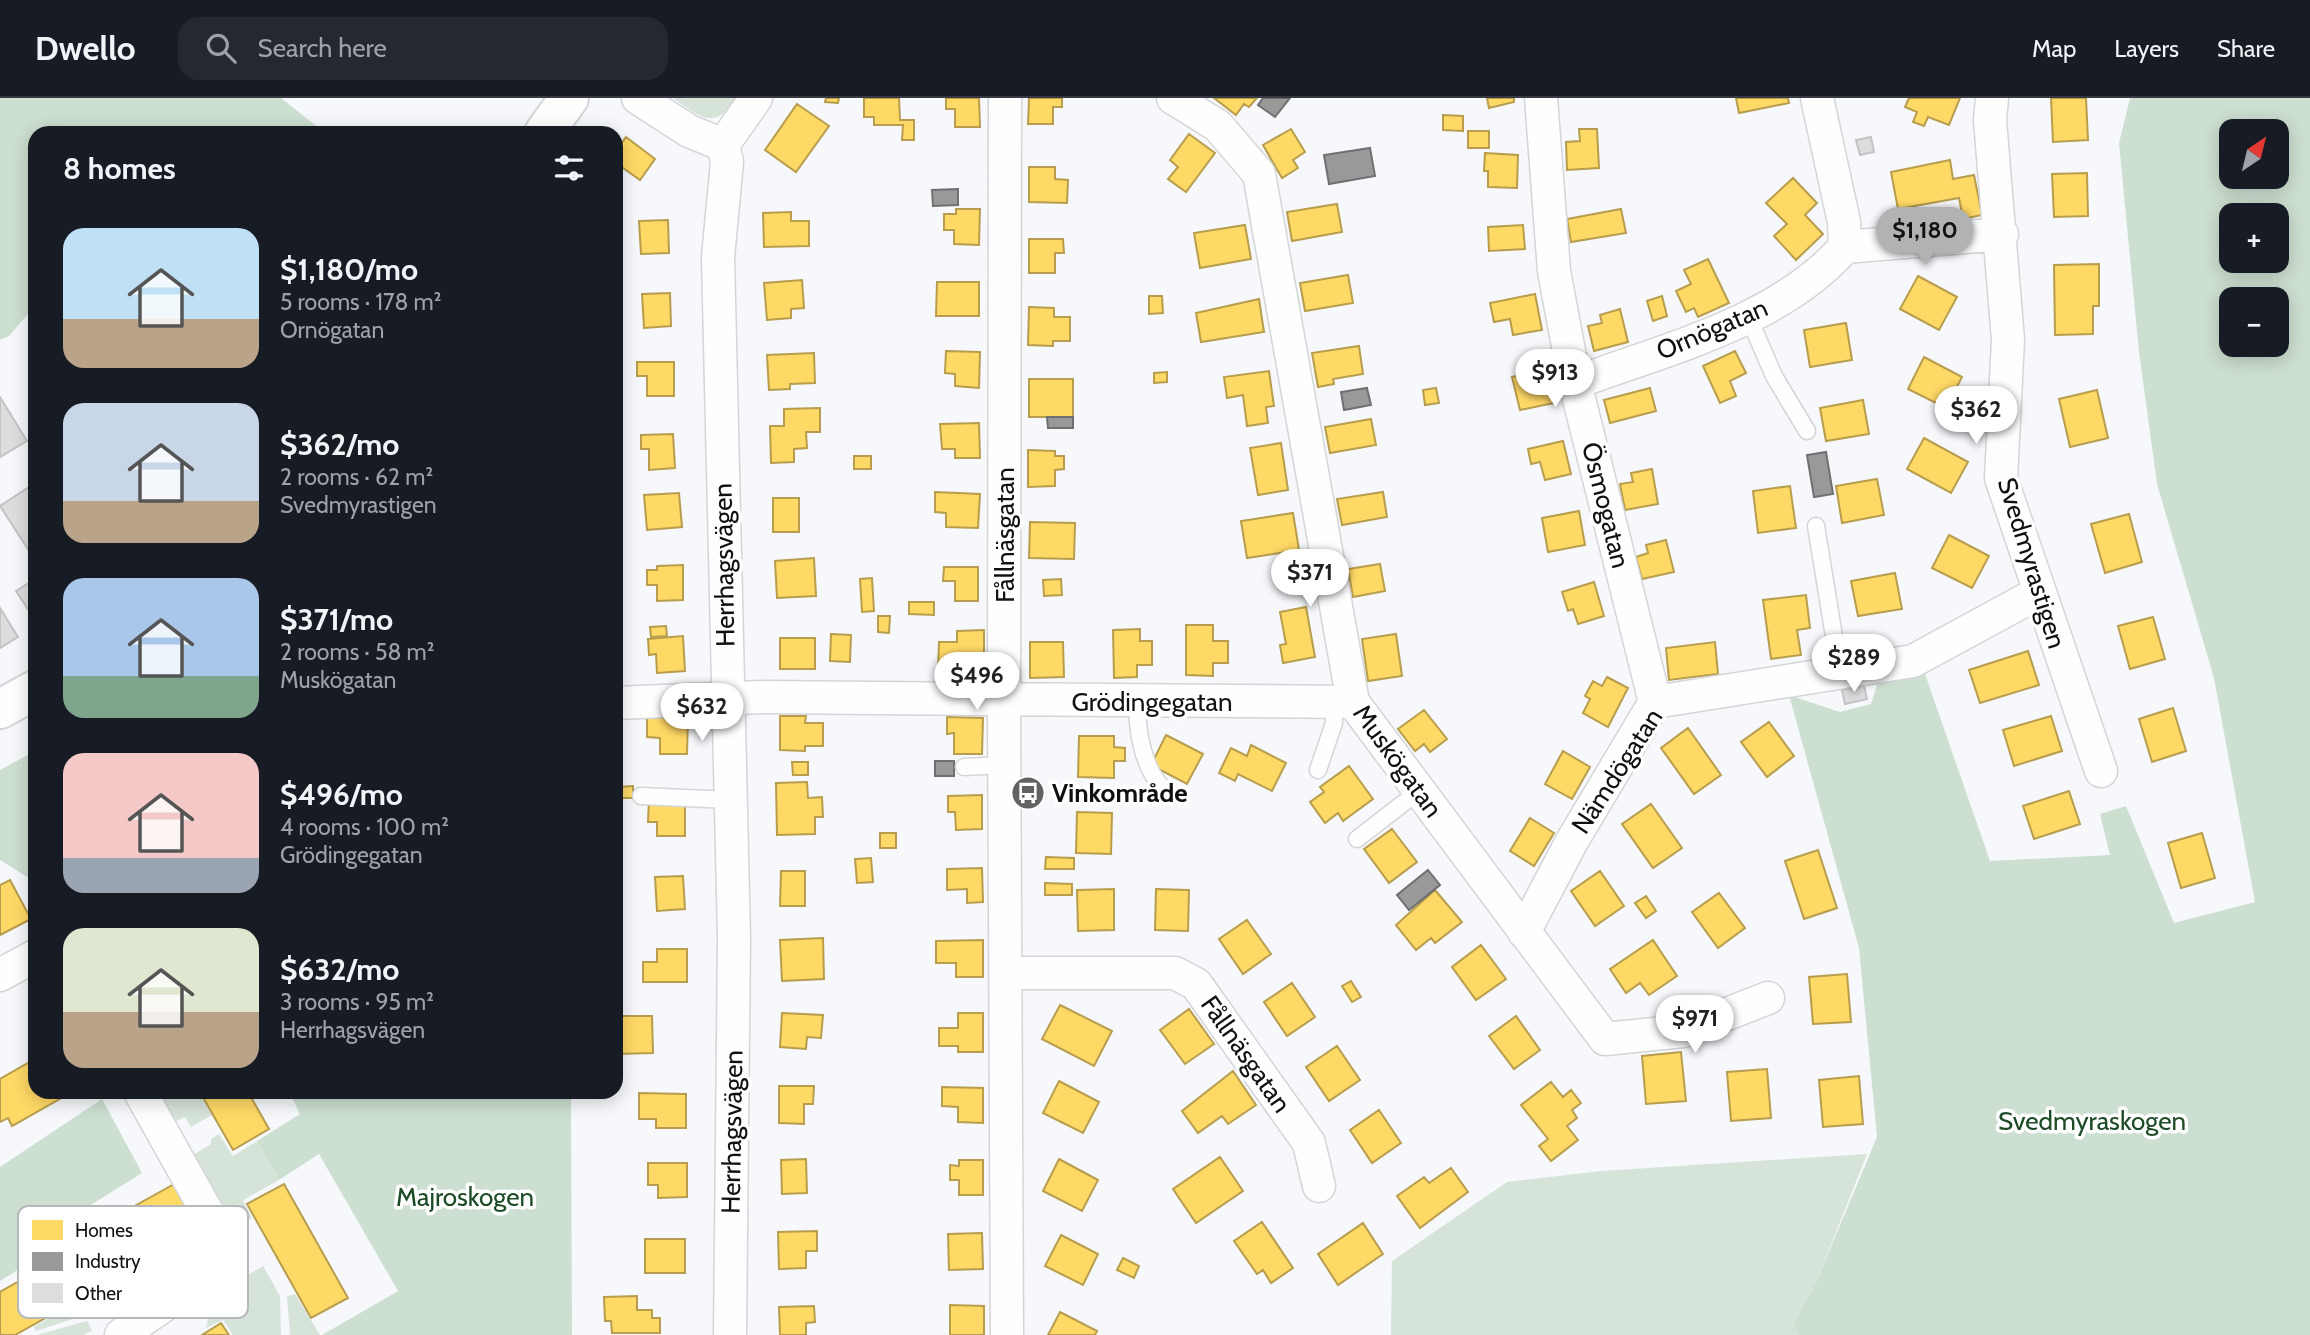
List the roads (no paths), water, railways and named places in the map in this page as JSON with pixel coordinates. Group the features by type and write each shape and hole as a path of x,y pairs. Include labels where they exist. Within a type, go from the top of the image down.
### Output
{"street":[{"path":"549,126 569,98"},
{"path":"638,98 689,131 723,145 756,98"},
{"name":"Fållnäsgatan","path":"1005,98 1007,1335"},
{"name":"Muskögatan","path":"1173,98 1218,126 1259,174 1344,702 1419,791 1605,1039 1684,1031 1768,998"},
{"name":"Ösmogatan","path":"1541,98 1554,271 1576,383 1655,702"},
{"path":"1817,98 1844,222 1845,247 2002,234"},
{"name":"Svedmyrastigen","path":"1992,98 1990,120 2002,234 2008,340 2001,478 2038,593 2101,771"},
{"name":"Herrhagsvägen","path":"723,145 727,162 718,257 726,700 734,937 730,1335"},
{"name":"Ornögatan","path":"1576,383 1749,318 1826,268 1845,247"},
{"name":"Nämdögatan","path":"1524,932 1572,841 1655,702 1913,661 2038,593"},
{"path":"0,709 28,694"},
{"name":"Grödingegatan","path":"623,704 761,696 1004,701 1344,702"},
{"path":"0,975 28,960"},
{"name":"Fållnäsgatan","path":"1006,973 1175,973 1196,984 1309,1143 1319,1186"},
{"path":"144,1099 204,1206"},
{"path":"121,1335 146,1318"}],"lane":[{"path":"1749,318 1774,376 1807,430"},
{"path":"1816,526 1840,673"},
{"path":"1137,702 1137,718 1150,773 1161,786"},
{"path":"1318,770 1344,702"},
{"path":"964,767 1004,765"},
{"path":"1357,839 1419,791"},
{"path":"641,796 730,800"}],"place":[{"name":"Vinkområde","path":"1028,793"}],"park label":[{"name":"Svedmyraskogen","path":"2092,1121"},
{"name":"Majroskogen","path":"465,1197"}]}
